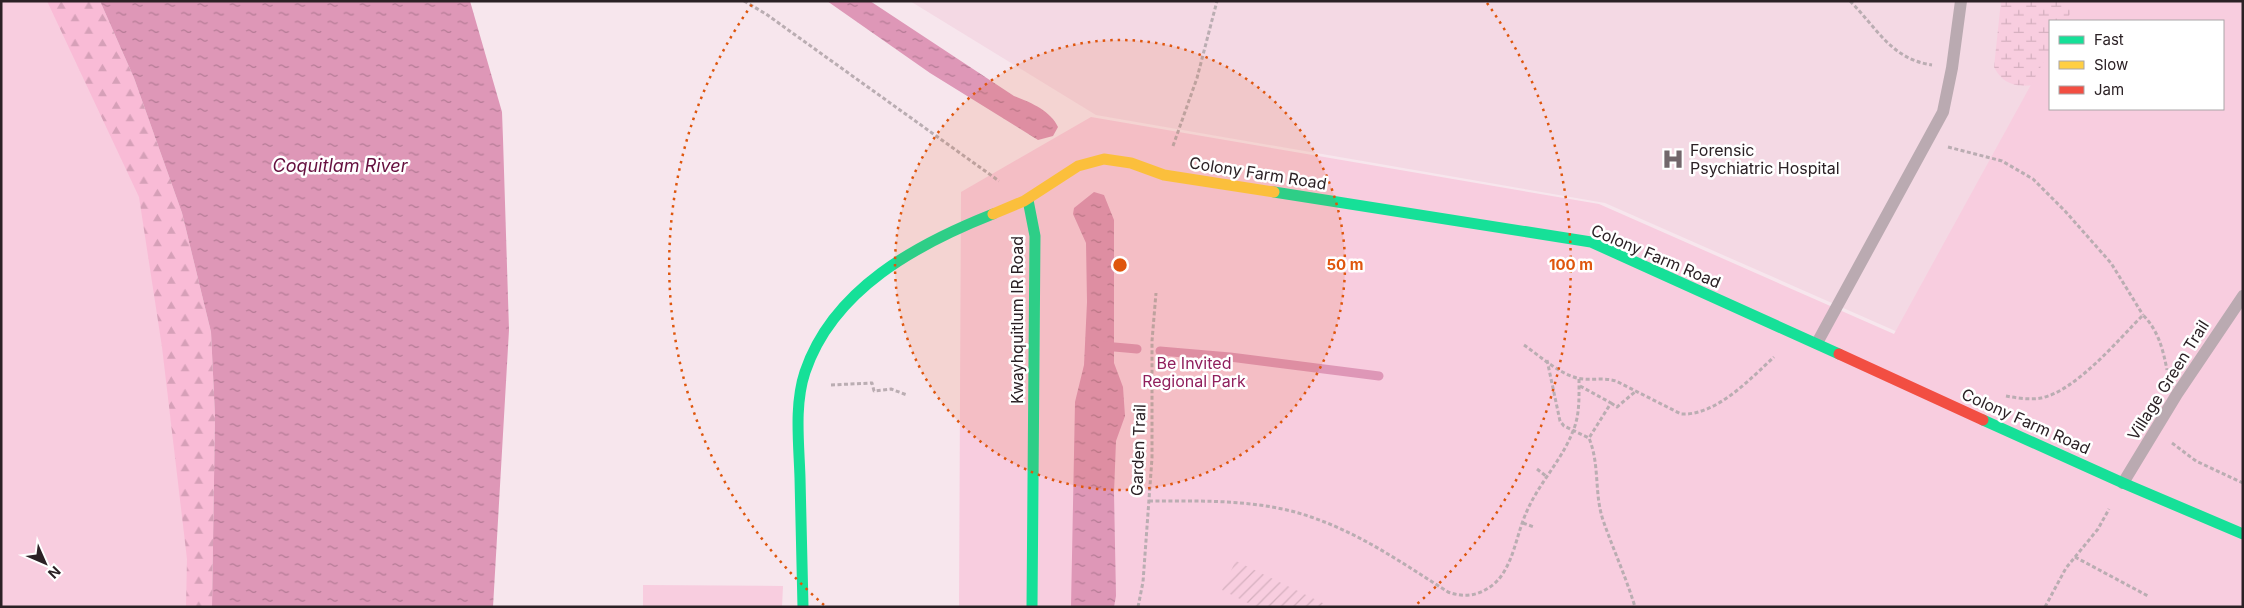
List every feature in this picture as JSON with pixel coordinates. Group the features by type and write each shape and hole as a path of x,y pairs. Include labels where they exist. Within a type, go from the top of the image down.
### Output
{"street":[{"name":"Colony Farm Road","path":"1028,200 1069,170 1088,161 1103,158 1149,168 1164,175 1591,242 2123,483 2243,534"},
{"path":"803,607 799,413 804,380 812,353 824,330 862,287 889,268 972,222 1028,200"},
{"name":"Kwayhquitlum IR Road","path":"1028,200 1035,236 1032,607"}],"lane":[{"path":"1817,344 1943,112 1952,68 1961,1"},
{"name":"Village Green Trail","path":"2123,483 2177,394 2243,296"}],"path":[{"path":"744,1 766,14 990,174"},
{"path":"1164,175 1197,78 1217,1"},
{"path":"1850,1 1889,45 1906,58 1921,63 1952,68"},
{"path":"1929,140 2002,161 2033,179 2065,210 2111,263 2142,315 2156,332 2164,355 2170,390 2177,394"},
{"name":"Garden Trail","path":"1138,607 1143,582 1150,501 1152,341 1156,293"},
{"path":"2001,394 2024,399 2040,398 2055,394 2101,358 2142,315"},
{"path":"1524,345 1567,374 1579,378 1604,378 1636,390 1681,414 1690,414 1714,405 1758,372 1777,355"},
{"path":"1547,360 1556,408 1564,426 1589,438 1596,460 1598,490 1604,521 1635,607"},
{"path":"1150,501 1232,501 1310,516 1387,553 1448,592 1467,596 1487,589 1506,568 1522,522 1546,476 1574,431 1579,408 1579,378"},
{"path":"804,380 829,385 872,383 874,391 890,389 907,395"},
{"path":"1579,386 1617,407 1636,390"},
{"path":"1589,438 1611,403"},
{"path":"2156,430 2196,461 2243,483"},
{"path":"1537,469 1546,476"},
{"path":"2046,607 2066,568 2098,529 2123,483"},
{"path":"1522,522 1534,527"},
{"path":"2075,557 2148,596"}],"shaded area":[{"name":"Forensic Psychiatric Hospital","path":"910,1 2082,1 2049,20 2049,61 1900,333 1605,203 1096,115"}],"green space":[{"path":"1,1 100,1 134,78 182,213 211,332 215,416 212,607 1,607"},
{"path":"1,1 47,1 139,197 162,347 187,559 186,607 1,607"},
{"path":"2001,1 2205,1 2192,20 2049,20 2049,84 2026,86 2011,84 1999,75 1994,67"},
{"name":"Be Invited Regional Park","path":"2077,1 2243,1 2243,607 959,607 961,192 1091,117 1599,204 1894,334 2049,52 2049,110 2224,110 2224,20 2067,20"},
{"path":"1236,560 1331,607 1256,607 1222,590"},
{"path":"643,585 783,586 782,607 643,607"}],"water":[{"name":"Coquitlam River","path":"100,1 470,1 502,112 509,330 493,607 212,607 215,416 211,332 182,213 134,78"},
{"path":"827,1 870,1 1014,96 1033,104 1045,112 1055,121 1058,127 1053,136 1038,140 930,73"},
{"path":"1094,192 1104,195 1114,220 1114,363 1123,387 1125,416 1116,441 1114,493 1116,596 1114,607 1071,607 1075,402 1084,365 1087,302 1086,243 1073,214 1074,208"}],"waterway":[{"path":"1103,346 1137,349"},
{"path":"1160,351 1230,357 1379,376"}],"traffic: fast":[{"path":"1274,192 1591,242 1839,354"},
{"path":"1028,200 1035,236 1032,607"},
{"path":"803,607 798,411 805,372 818,343 836,317 857,293 881,273 908,255 936,240 993,214"},
{"path":"1983,420 2243,534"}],"traffic: slow":[{"path":"993,214 1024,201 1078,166 1104,159 1131,163 1164,175 1274,192"}],"traffic: jam":[{"path":"1839,354 1983,420"}],"place":[{"name":"Forensic Psychiatric Hospital","path":"1673,159"}]}
